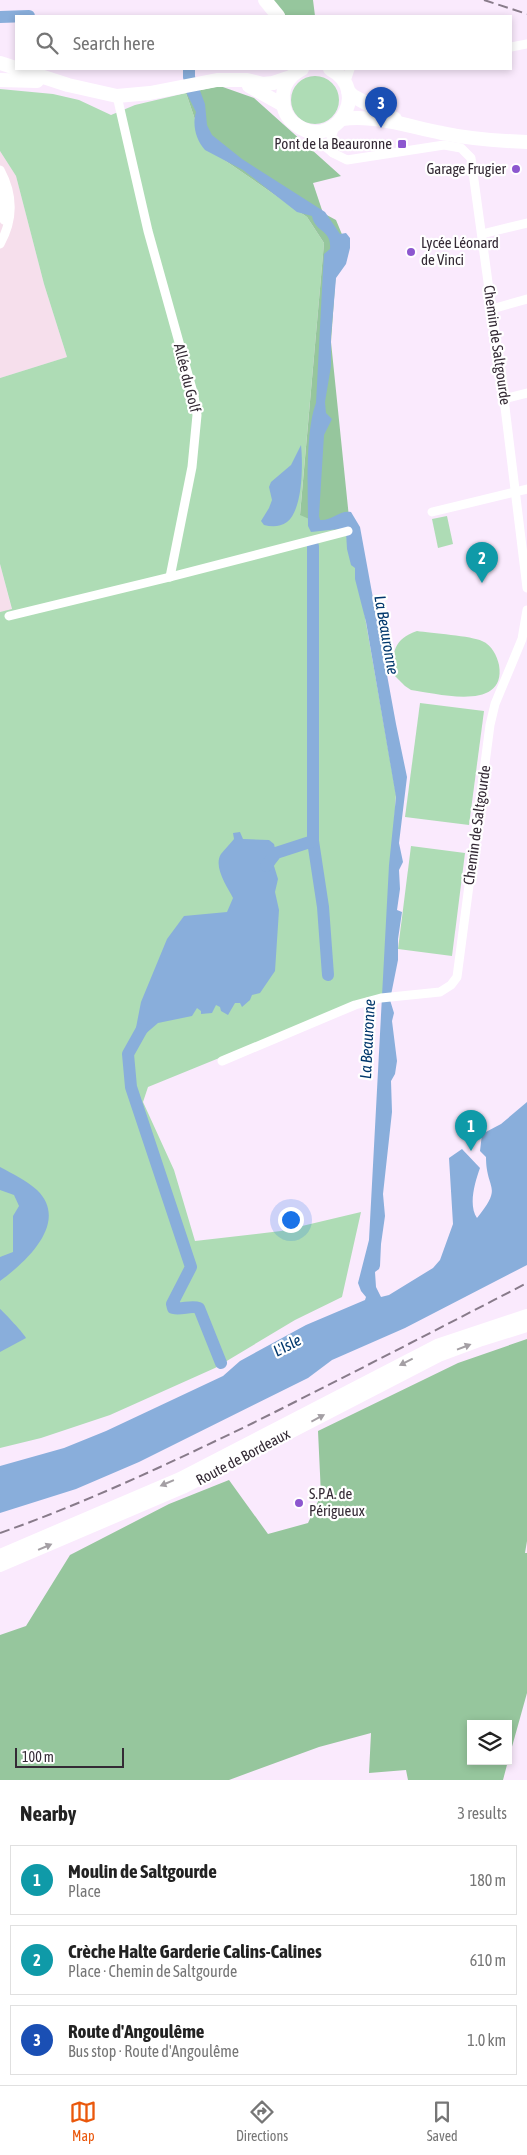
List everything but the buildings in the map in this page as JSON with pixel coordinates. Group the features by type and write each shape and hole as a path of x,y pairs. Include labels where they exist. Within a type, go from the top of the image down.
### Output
{"main road":[{"path":"265,0 277,15"},
{"path":"0,63 15,68"},
{"path":"22,70 118,101 201,82 235,79 263,84 272,83 298,71"},
{"path":"331,70 341,77 353,96 414,127"},
{"path":"298,71 283,95 283,105 291,121 306,130 324,131 338,122 350,118 384,121 472,138 527,142"},
{"path":"235,79 283,105"},
{"path":"0,80 68,85"},
{"path":"338,122 348,106 347,87"},
{"path":"482,1334 527,1315"},
{"path":"482,1334 527,1326"},
{"name":"Route de Bordeaux","path":"0,1555 180,1478 437,1345 482,1334"},
{"name":"Route de Bordeaux","path":"0,1566 186,1487 482,1334"}],"street":[{"path":"512,47 527,44"},
{"path":"347,87 350,70"},
{"name":"Allée du Golf","path":"118,101 148,231 194,396 197,415 192,467 170,577"},
{"path":"334,153 330,138 338,122"},
{"name":"Chemin de Saltgourde","path":"306,130 334,153 347,160 441,145 462,148 473,163 527,588"},
{"path":"0,170 8,188 11,208 6,233 0,244"},
{"path":"0,183 5,210 0,231"},
{"path":"482,234 527,223"},
{"path":"492,308 527,299"},
{"path":"504,399 527,393"},
{"path":"432,512 527,489"},
{"path":"9,616 348,531"},
{"name":"Chemin de Saltgourde","path":"222,1061 356,1005 381,998 440,992 452,985 456,977 490,725 495,704 522,639 527,610"}],"shaded area":[{"path":"0,151 16,176 44,284 67,357 0,378"},
{"path":"0,564 12,610 0,612"}],"green space":[{"path":"273,0 313,0 315,15 285,15"},
{"path":"315,76 324,78 332,83 337,91 339,100 337,109 332,117 324,122 315,124 306,122 298,117 293,109 291,100 293,91 298,83 306,78"},
{"path":"220,86 254,98 341,176 313,183 323,213 336,220 346,244 336,271 331,342 351,537 300,515 324,243 307,217 204,146 186,93"},
{"path":"0,89 53,94 79,100 111,115 135,105 186,93 204,146 307,217 324,243 300,514 351,537 396,794 384,994 354,1003 148,1087 143,1102 174,1170 195,1241 281,1231 361,1212 342,1297 295,1320 215,1368 110,1415 41,1438 0,1448 0,612 12,609 0,564 0,378 67,357 44,284 16,176 0,151"},
{"path":"447,516 453,544 438,548 432,519"},
{"path":"417,631 477,639 489,645 499,665 498,680 492,690 481,695 467,697 411,690 405,686 393,674 394,653 403,638"},
{"path":"420,703 484,711 469,825 405,817"},
{"path":"411,846 465,853 452,956 398,949"},
{"path":"527,1339 527,1541 525,1553 527,1553 527,1693 512,1747 512,1720 467,1720 467,1765 507,1765 503,1780 408,1780 406,1770 369,1773 371,1733 319,1747 229,1780 0,1780 0,1635 26,1626 70,1555 169,1504 229,1480 268,1534 308,1523 321,1495 318,1431 458,1363"}],"water":[{"name":"L'Isle","path":"199,88 205,104 207,125 212,135 242,159 325,212 340,234 346,233 350,238 350,248 346,264 336,278 331,336 331,366 325,402 326,413 332,419 324,435 319,516 320,520 324,520 351,512 360,527 407,777 399,843 403,862 399,870 400,889 397,910 402,912 398,939 398,960 390,1000 394,1013 392,1021 397,1061 395,1074 391,1081 392,1112 383,1194 385,1216 380,1266 375,1272 376,1287 381,1297 389,1295 433,1268 440,1260 453,1224 449,1158 462,1149 480,1168 474,1187 473,1200 474,1213 477,1218 492,1193 486,1157 480,1151 482,1134 501,1124 527,1102 527,1265 405,1328 332,1360 308,1378 139,1462 76,1489 0,1513 0,1466 64,1448 106,1431 223,1376 240,1361 306,1325 365,1300 366,1297 358,1283 369,1240 389,865 396,797 366,622 355,579 355,568 351,565 347,549 346,532 339,529 311,532 308,526 310,430 316,403 324,254 330,249 330,243 326,234 316,226 312,216 297,212 243,170 205,150 199,142 196,132 194,122 196,112 185,90"},
{"path":"301,445 301,486 292,516 282,525 264,525 261,521 272,500 269,487 271,482 291,465"},
{"path":"240,832 243,839 269,840 274,844 276,853 274,866 278,879 275,892 279,910 275,971 260,993 252,995 250,1000 242,1007 240,1003 235,1003 228,1015 216,1005 212,1013 201,1014 201,1011 197,1008 192,1016 158,1023 133,1043 141,1002 167,939 184,916 227,912 233,898 222,876 219,859 234,839 233,833"},
{"path":"0,1167 24,1180 37,1190 46,1202 49,1215 47,1228 41,1240 21,1263 0,1281 0,1257 13,1252 13,1216 19,1206 14,1195 0,1190"},
{"path":"0,1309 26,1338 0,1352"}],"waterway":[{"name":"La Beauronne","path":"0,17 15,16"},
{"name":"La Beauronne","path":"189,70 194,93"},
{"name":"La Beauronne","path":"266,866 276,853 313,841 313,546"},
{"name":"La Beauronne","path":"313,841 323,907 328,975"},
{"name":"La Beauronne","path":"142,1029 128,1054 131,1087 191,1267 172,1304 173,1308 199,1308 221,1363"}],"railway":[{"path":"484,0 527,14"},
{"path":"0,1533 97,1495 191,1453 527,1283"}],"place":[{"name":"Route d'Angoulême","path":"381,128"},
{"name":"Pont de la Beauronne","path":"402,144"},
{"name":"Garage Frugier","path":"516,169"},
{"name":"Lycée Léonard de Vinci","path":"411,252"},
{"name":"Crèche Halte Garderie Calins-Calines","path":"482,583"},
{"name":"Moulin de Saltgourde","path":"471,1151"},
{"name":"S.P.A. de Périgueux","path":"299,1503"}]}
